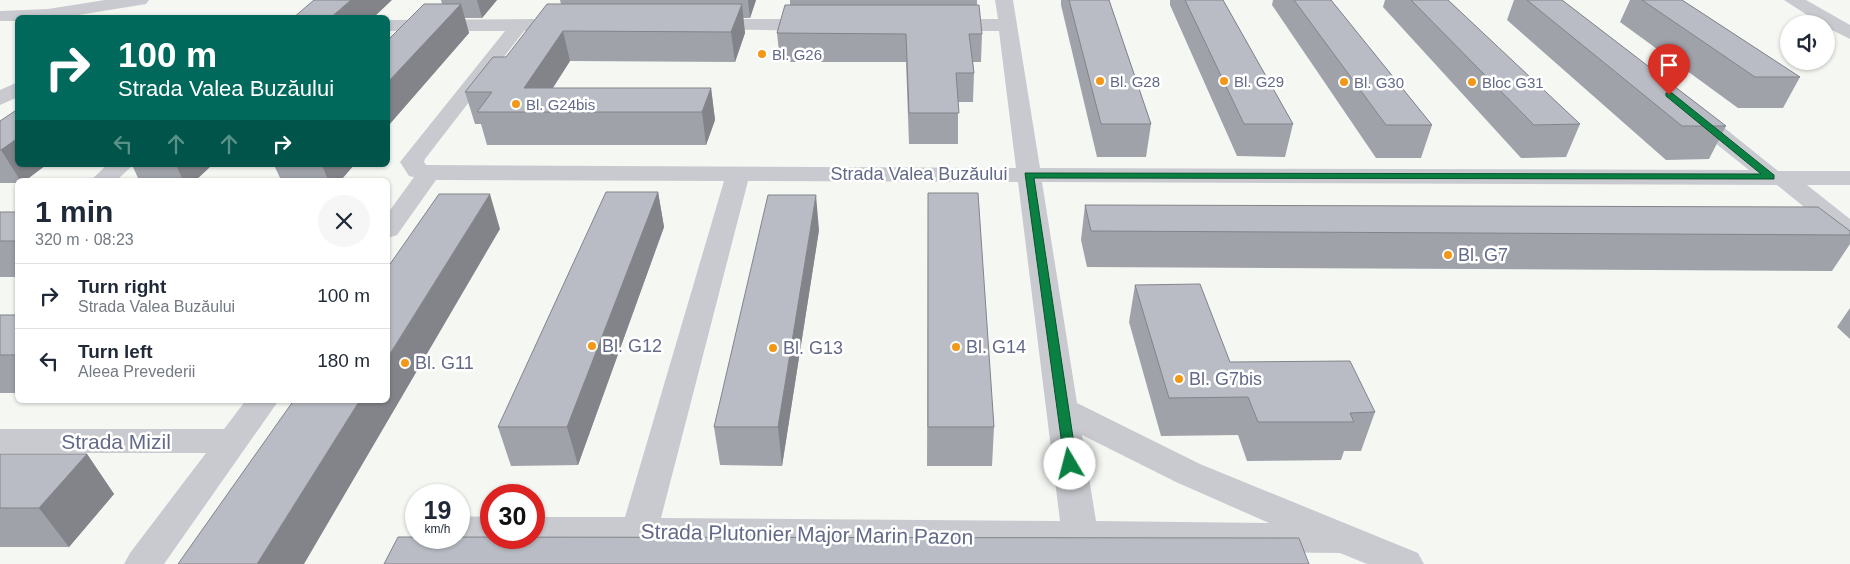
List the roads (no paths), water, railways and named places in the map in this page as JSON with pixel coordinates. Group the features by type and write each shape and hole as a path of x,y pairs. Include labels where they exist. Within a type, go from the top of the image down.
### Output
{"street":[{"path":"1004,0 1080,537"},
{"path":"1793,0 1850,33"},
{"path":"24,15 129,7"},
{"path":"0,16 15,15"},
{"path":"390,25 549,25"},
{"path":"391,220 428,173 416,171 412,162 415,157 520,25"},
{"path":"689,25 838,25"},
{"path":"928,25 1007,25"},
{"path":"0,99 15,90"},
{"path":"1681,104 1850,232"},
{"path":"105,178 119,167"},
{"name":"Strada Valea Buzăului","path":"428,173 1850,178"},
{"path":"639,532 738,174"},
{"path":"143,564 261,403"},
{"name":"Strada Plutonier Major Marin Pazon","path":"1062,409 1103,433 1158,459 1405,564"},
{"name":"Strada Mizil","path":"0,441 233,441"},
{"name":"Strada Plutonier Major Marin Pazon","path":"545,531 1344,538"}],"place":[{"name":"Bl. G26","path":"762,54"},
{"name":"Bl. G28","path":"1100,81"},
{"name":"Bl. G29","path":"1224,81"},
{"name":"Bl. G30","path":"1344,82"},
{"name":"Bloc G31","path":"1472,82"},
{"name":"Bl. G24bis","path":"516,104"},
{"name":"Bl. G7","path":"1448,255"},
{"name":"Bl. G12","path":"592,346"},
{"name":"Bl. G14","path":"956,347"},
{"name":"Bl. G13","path":"773,348"},
{"name":"Bl. G11","path":"405,363"},
{"name":"Bl. G7bis","path":"1179,379"}]}
